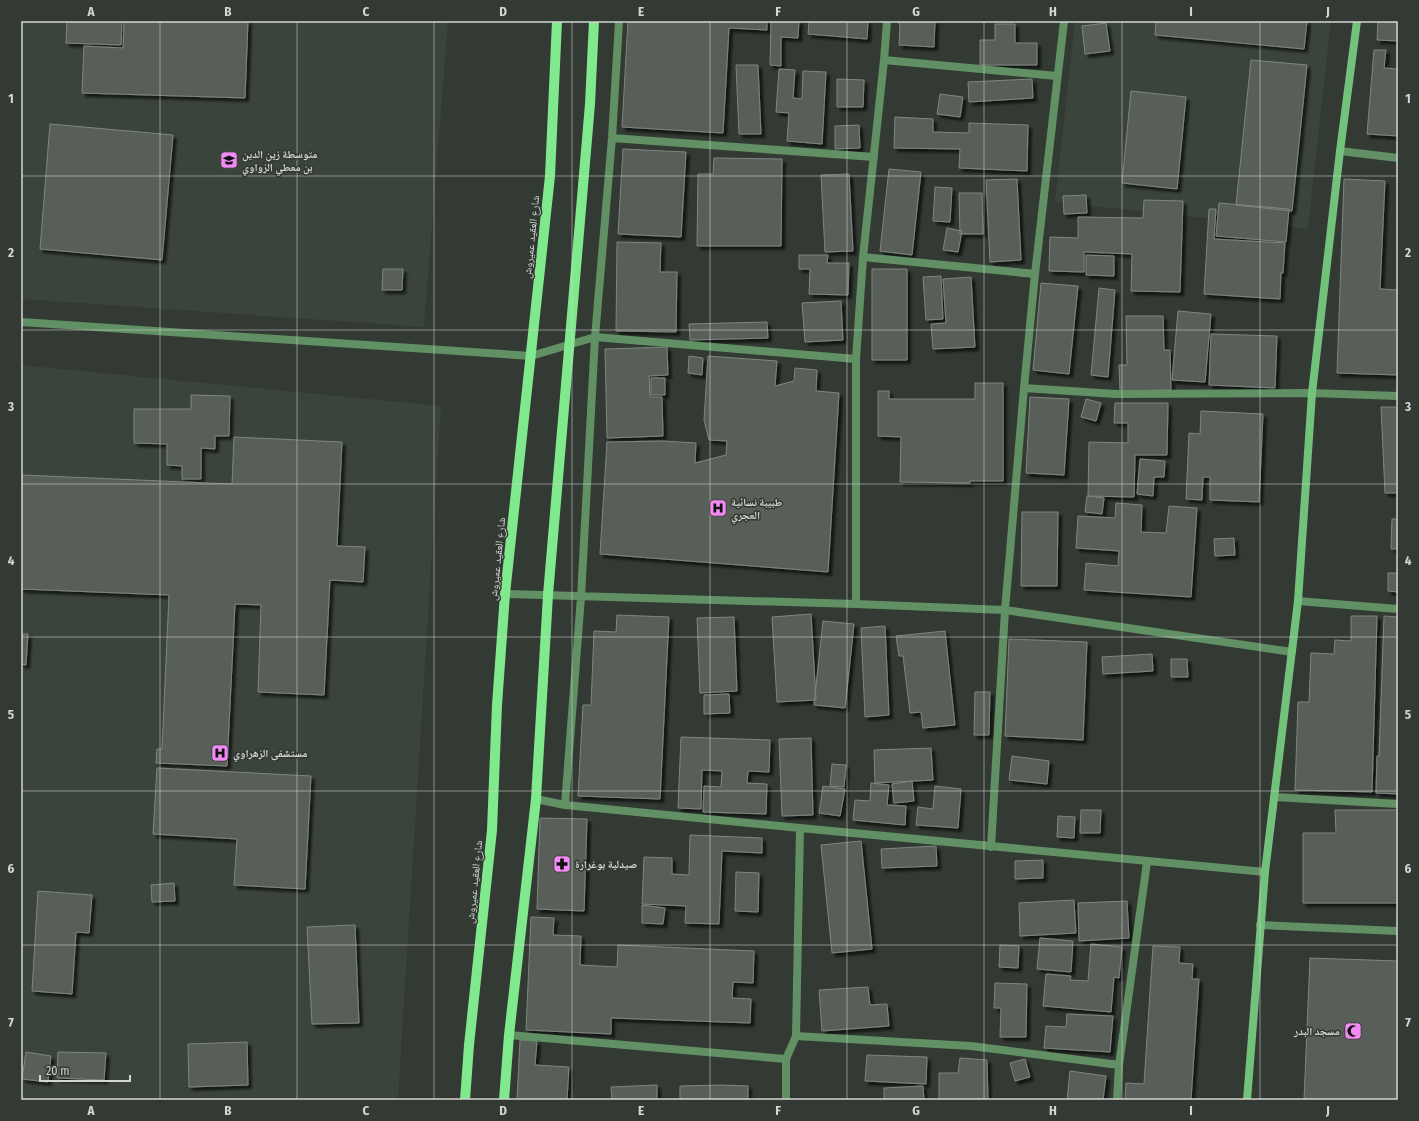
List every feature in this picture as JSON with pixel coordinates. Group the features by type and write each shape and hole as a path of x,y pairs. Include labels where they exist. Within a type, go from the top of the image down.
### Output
{"main road":[{"name":"شارع العقيد عميروش","path":"465,1100 492,830 497,705 505,594 550,176 557,21"},
{"path":"504,1100 509,1035 536,799 548,595 590,104 594,21"}],"street":[{"path":"565,805 581,597 595,337 612,138 620,21"},
{"path":"856,604 856,359 863,257 887,21"},
{"path":"991,847 1004,610 1035,274 1064,21"},
{"path":"1247,1100 1265,872 1298,601 1312,393 1340,151 1357,21"},
{"path":"884,60 1057,76"},
{"path":"612,138 874,157"},
{"path":"1340,151 1398,158"},
{"path":"863,257 1035,274"},
{"path":"21,322 531,356 570,343 595,337 856,359"},
{"path":"1024,388 1116,394 1312,393 1398,396"},
{"path":"505,594 856,604 1004,610 1292,652"},
{"path":"1298,601 1398,609"},
{"path":"1274,797 1398,804"},
{"path":"536,799 565,805 1147,862 1265,872"},
{"path":"786,1100 786,1059 796,1036 800,828"},
{"path":"1117,1100 1119,1065 1147,862"},
{"path":"1260,925 1398,931"},
{"path":"509,1035 786,1059"},
{"path":"796,1036 971,1046 1119,1065"}],"shaded area":[{"name":"متوسطة زين الدين بن معطي الزواوي","path":"21,21 448,21 424,327 21,299"},
{"path":"1075,21 1156,21 1155,35 1304,49 1307,21 1331,21 1308,229 1055,202","holes":["1131,91 1186,97 1177,189 1122,183"]},
{"name":"مستشفى الزهراوي","path":"21,365 441,406 398,1100 21,1100"}],"building":[{"path":"67,21 122,21 121,45 66,43"},
{"path":"124,21 248,21 245,98 82,93 84,46 123,48"},
{"path":"628,21 767,21 767,30 729,28 723,133 622,127"},
{"path":"771,21 799,21 798,38 781,37 781,66 770,65"},
{"path":"809,21 868,21 867,39 808,34"},
{"path":"899,21 935,21 934,47 899,45"},
{"path":"1156,21 1307,21 1304,49 1155,35"},
{"path":"1378,21 1398,21 1398,41 1377,40"},
{"path":"1106,23 1110,51 1085,54 1082,26"},
{"path":"995,24 1015,24 1015,43 1037,43 1037,65 980,65 980,40 995,40"},
{"path":"1374,50 1386,50 1384,68 1398,69 1398,136 1367,134"},
{"path":"1251,60 1307,65 1292,211 1236,205"},
{"path":"736,65 758,65 761,134 739,134"},
{"path":"779,69 795,70 793,98 802,99 803,71 826,72 822,144 787,141 789,113 776,112"},
{"path":"837,79 864,80 863,107 837,107"},
{"path":"1032,79 1033,98 969,102 968,82"},
{"path":"1131,91 1186,97 1177,189 1122,183"},
{"path":"940,94 963,97 960,117 937,114"},
{"path":"895,117 933,119 933,132 969,133 969,123 1028,125 1027,171 959,168 960,149 894,148"},
{"path":"50,124 173,135 162,260 40,249"},
{"path":"859,125 860,148 835,149 835,126"},
{"path":"623,149 686,152 681,237 618,234"},
{"path":"714,158 782,159 781,246 697,246 698,174 713,174"},
{"path":"889,169 921,172 912,255 880,251"},
{"path":"849,174 853,251 825,252 821,175"},
{"path":"1017,179 1021,260 990,262 986,180"},
{"path":"1344,179 1385,181 1380,289 1398,290 1398,375 1337,373"},
{"path":"935,187 952,188 950,222 933,221"},
{"path":"959,193 982,193 983,234 960,234"},
{"path":"1086,195 1087,213 1064,214 1063,196"},
{"path":"1144,200 1183,201 1180,292 1131,291 1132,254 1084,252 1084,272 1049,271 1050,237 1078,238 1078,217 1143,218"},
{"path":"1219,203 1289,209 1286,242 1216,236"},
{"path":"1209,209 1216,209 1214,239 1285,243 1283,273 1281,273 1280,299 1204,294"},
{"path":"947,228 962,231 958,252 943,250"},
{"path":"617,242 661,243 660,272 677,272 676,332 616,331"},
{"path":"799,255 828,255 827,263 849,263 848,295 809,294 810,269 799,269"},
{"path":"1086,255 1114,256 1114,276 1086,275"},
{"path":"383,269 403,269 402,290 382,290"},
{"path":"872,269 907,269 907,360 872,360"},
{"path":"941,276 943,319 926,320 923,277"},
{"path":"971,277 975,347 933,349 931,324 946,323 943,279"},
{"path":"1041,283 1078,286 1069,374 1033,370"},
{"path":"1099,288 1115,290 1108,377 1091,375"},
{"path":"841,301 843,340 805,342 802,303"},
{"path":"1178,311 1211,314 1205,382 1172,380"},
{"path":"1126,316 1163,316 1164,350 1170,350 1171,390 1120,391 1119,365 1127,365"},
{"path":"767,322 768,338 690,340 689,324"},
{"path":"1211,334 1277,336 1275,388 1209,385"},
{"path":"667,347 668,375 649,376 650,397 662,397 663,436 607,438 605,349"},
{"path":"689,356 703,358 702,375 688,373"},
{"name":"طبيبة نسائية العجري","path":"708,356 777,361 775,386 794,381 795,368 817,370 816,391 839,393 828,572 600,554 607,442 663,441 696,443 695,463 726,455 727,441 709,440 704,420"},
{"path":"651,378 665,378 665,395 651,395"},
{"path":"975,383 1003,383 1003,481 970,481 970,483 900,482 901,437 878,436 878,391 889,391 889,399 975,399"},
{"path":"191,395 230,396 229,436 215,436 215,449 201,448 201,479 182,479 182,466 167,465 167,444 134,443 134,409 191,409"},
{"path":"1030,397 1069,399 1064,475 1026,473"},
{"path":"1086,399 1101,403 1096,421 1081,417"},
{"path":"1115,403 1168,403 1167,455 1135,455 1134,497 1088,496 1089,442 1128,443 1128,423 1114,423"},
{"path":"1381,407 1398,407 1398,493 1385,493"},
{"path":"1201,411 1263,414 1259,502 1210,500 1210,477 1203,477 1202,500 1186,499 1189,433 1200,434"},
{"path":"234,437 342,442 337,546 365,547 363,582 330,580 324,695 258,692 261,605 235,604 227,766 156,763 157,749 162,749 169,595 21,589 21,475 232,484"},
{"path":"1140,459 1165,461 1164,477 1154,477 1153,496 1137,494"},
{"path":"1087,496 1104,498 1102,514 1085,512"},
{"path":"1116,503 1142,505 1141,532 1166,533 1169,506 1197,508 1191,597 1084,590 1086,563 1118,566 1119,551 1076,548 1078,516 1115,518"},
{"path":"1022,512 1058,512 1057,586 1021,586"},
{"path":"1392,519 1398,519 1398,549 1391,549"},
{"path":"1234,538 1235,555 1215,556 1214,539"},
{"path":"1388,573 1398,573 1398,592 1388,591"},
{"path":"811,614 816,700 777,702 772,617"},
{"path":"617,615 669,617 660,799 578,796 583,705 591,705 594,631 616,632"},
{"path":"1351,616 1377,616 1372,792 1295,790 1298,702 1309,702 1311,653 1334,654 1335,640 1351,641"},
{"path":"1384,616 1398,617 1398,794 1376,793 1377,756 1379,756"},
{"path":"734,617 737,691 700,693 697,618"},
{"path":"823,621 854,624 845,708 814,705"},
{"path":"885,626 889,715 865,717 861,628"},
{"path":"945,631 955,725 923,728 921,712 910,713 903,656 899,656 896,636"},
{"path":"21,634 28,634 26,665 21,664"},
{"path":"1009,639 1087,642 1083,740 1005,736"},
{"path":"1152,654 1153,671 1103,674 1102,657"},
{"path":"1171,659 1187,659 1188,677 1171,677"},
{"path":"975,692 990,692 989,735 974,735"},
{"path":"729,694 730,713 704,714 704,695"},
{"path":"681,737 770,740 769,772 748,771 747,783 767,784 766,814 703,812 704,786 721,787 722,771 702,770 701,809 678,808"},
{"path":"811,738 813,815 782,816 779,739"},
{"path":"931,748 933,780 875,783 874,750"},
{"path":"1012,756 1049,761 1047,784 1009,780"},
{"path":"832,764 846,765 844,787 830,786"},
{"path":"157,768 311,776 305,889 234,885 237,839 153,834"},
{"path":"912,781 914,801 894,803 892,784"},
{"path":"871,783 889,785 887,805 906,806 905,825 853,820 855,800 870,801"},
{"path":"823,786 845,789 840,816 819,813"},
{"path":"935,786 961,789 958,828 916,825 918,807 933,809"},
{"path":"1081,810 1101,810 1100,833 1080,833"},
{"path":"1335,810 1398,810 1398,903 1303,903 1303,833 1336,833"},
{"path":"1058,816 1075,817 1074,838 1057,837"},
{"name":"صيدلية بوغرارة","path":"540,818 587,819 584,911 537,909"},
{"path":"690,835 762,838 762,853 722,851 719,924 685,923 686,906 642,904 644,857 672,858 672,874 689,875"},
{"path":"861,841 872,949 832,953 821,845"},
{"path":"936,846 937,866 882,868 881,849"},
{"path":"1043,860 1043,878 1015,879 1015,861"},
{"path":"736,872 759,873 758,912 735,911"},
{"path":"174,883 175,901 152,902 151,885"},
{"path":"38,891 92,895 89,933 76,932 72,994 32,991"},
{"path":"1074,900 1076,933 1020,936 1019,903"},
{"path":"1127,901 1129,938 1079,941 1078,903"},
{"path":"642,905 665,908 663,924 642,923"},
{"path":"531,917 554,918 553,935 581,936 580,965 617,967 618,945 754,951 753,983 733,982 732,998 751,999 750,1023 611,1018 611,1034 526,1030"},
{"path":"355,925 359,1023 312,1024 307,927"},
{"path":"1040,938 1073,941 1071,972 1037,969"},
{"path":"1091,944 1122,947 1119,978 1114,977 1111,1012 1043,1006 1046,974 1071,976 1070,980 1088,981"},
{"path":"1000,945 1019,946 1018,968 999,967"},
{"path":"1153,946 1180,947 1179,963 1193,964 1192,979 1199,979 1191,1100 1125,1100 1126,1083 1144,1084"},
{"name":"مسجد البدر","path":"1310,958 1398,961 1398,1100 1304,1100"},
{"path":"995,983 1027,984 1026,1037 1000,1037 1001,1008 994,1008"},
{"path":"868,987 870,1005 887,1004 889,1026 822,1031 819,990"},
{"path":"1067,1014 1113,1016 1110,1052 1044,1048 1046,1026 1066,1027"},
{"path":"520,1040 537,1041 535,1065 569,1067 567,1100 517,1100"},
{"path":"247,1042 248,1085 189,1087 188,1044"},
{"path":"26,1052 51,1056 48,1082 22,1079"},
{"path":"58,1052 106,1053 104,1080 57,1078"},
{"path":"867,1055 927,1057 926,1084 865,1081"},
{"path":"960,1058 987,1060 988,1100 939,1100 939,1073 958,1073"},
{"path":"1025,1059 1030,1077 1015,1081 1010,1063"},
{"path":"1070,1071 1106,1076 1103,1100 1067,1100"},
{"path":"657,1085 657,1100 612,1100 611,1087"},
{"path":"680,1086 748,1086 748,1100 680,1100"},
{"path":"923,1086 924,1100 884,1100 884,1088"}],"place":[{"name":"متوسطة زين الدين بن معطي الزواوي","path":"229,160"},
{"name":"طبيبة نسائية العجري","path":"718,508"},
{"name":"مستشفى الزهراوي","path":"220,753"},
{"name":"صيدلية بوغرارة","path":"562,864"},
{"name":"مسجد البدر","path":"1353,1031"}]}
